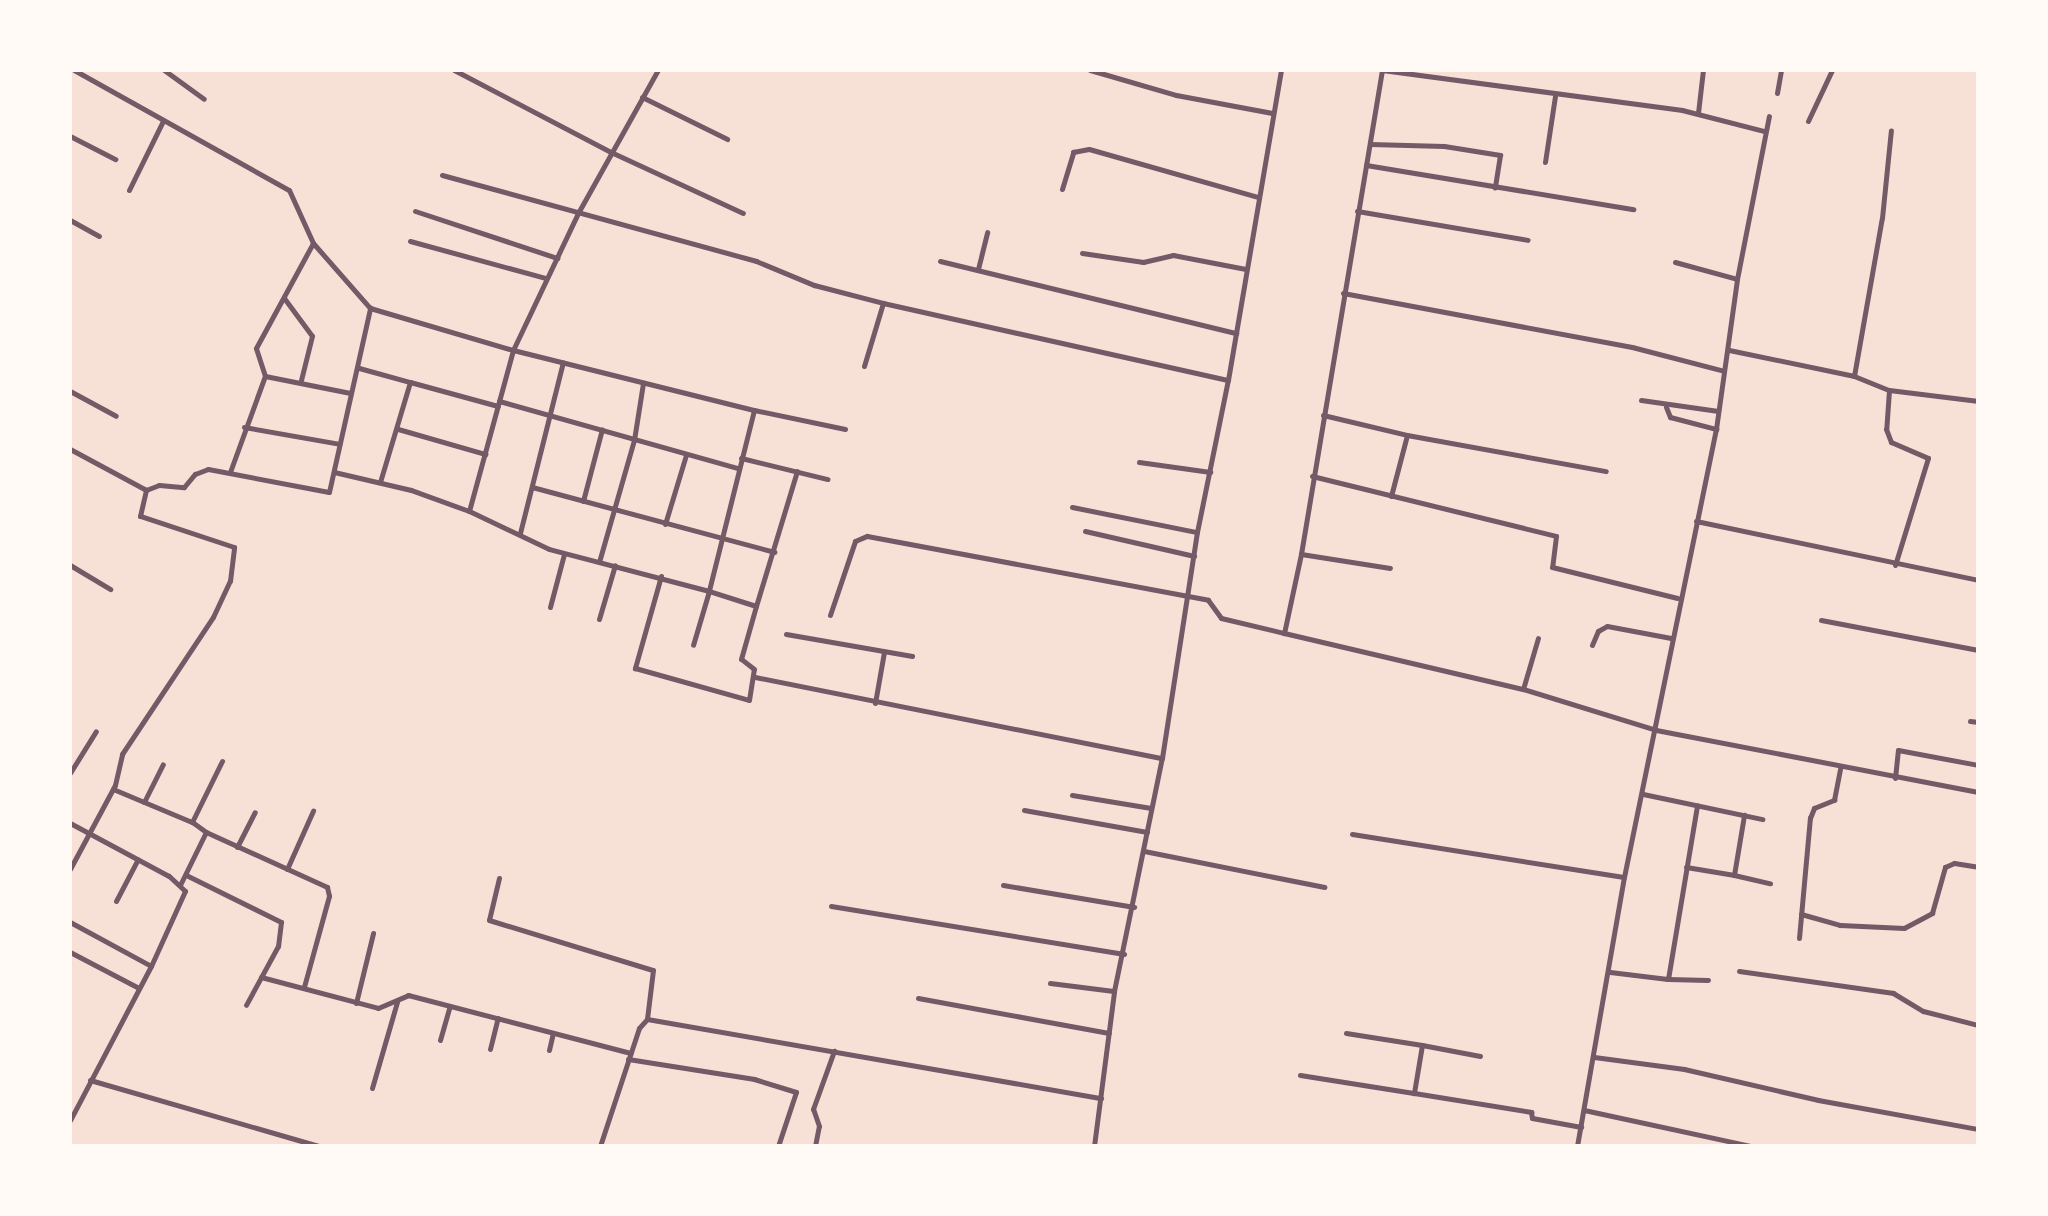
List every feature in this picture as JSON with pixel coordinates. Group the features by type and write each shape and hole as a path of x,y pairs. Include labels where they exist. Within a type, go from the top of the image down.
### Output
{"street":[{"path":"74,70 289,190 313,243 370,308 643,383 845,428"},
{"path":"164,70 204,99"},
{"path":"454,70 613,153 743,213"},
{"path":"469,511 513,350 578,213 658,70"},
{"path":"1090,70 1273,114"},
{"path":"1135,82 1138,70"},
{"path":"1094,1146 1114,990 1125,954 1162,758 1197,532 1228,380 1281,70"},
{"path":"1284,633 1301,554 1382,70 1698,113 1765,131"},
{"path":"1698,113 1703,70"},
{"path":"1777,93 1781,70"},
{"path":"1808,121 1832,70"},
{"path":"642,96 728,139"},
{"path":"1544,162 1555,96"},
{"path":"1577,1146 1670,638 1716,429 1738,279 1769,116"},
{"path":"128,190 163,121"},
{"path":"1854,376 1882,218 1891,130"},
{"path":"70,136 115,159"},
{"path":"1370,144 1444,146 1500,154 1495,188"},
{"path":"1062,189 1073,152 1089,150 1258,197"},
{"path":"1366,165 1633,210"},
{"path":"442,175 756,261 814,284 883,303 1228,380"},
{"path":"414,211 557,258"},
{"path":"1356,211 1528,240"},
{"path":"70,220 99,236"},
{"path":"978,269 987,232"},
{"path":"410,240 545,278"},
{"path":"230,473 265,376 256,348 313,243"},
{"path":"1082,253 1143,262 1173,254 1246,269"},
{"path":"940,261 1236,333"},
{"path":"1676,262 1738,279"},
{"path":"1343,293 1632,347 1724,370"},
{"path":"284,298 312,336 301,380"},
{"path":"864,366 883,303"},
{"path":"146,490 159,484 184,487 195,474 208,469 326,494 359,368 370,308"},
{"path":"1729,350 1854,376 1888,390 1978,401"},
{"path":"520,534 564,362"},
{"path":"359,368 551,415 738,468"},
{"path":"265,376 301,380 351,393"},
{"path":"380,482 410,382"},
{"path":"600,562 634,440 643,383"},
{"path":"1888,390 1886,429 1891,442 1928,458 1895,565"},
{"path":"70,391 116,416"},
{"path":"1641,400 1666,407"},
{"path":"1716,429 1670,417 1666,407 1668,402 1719,411"},
{"path":"693,646 754,410"},
{"path":"1323,415 1406,435 1606,471"},
{"path":"244,427 340,444"},
{"path":"398,429 484,454"},
{"path":"583,501 602,430"},
{"path":"1391,496 1406,435"},
{"path":"70,450 146,490"},
{"path":"665,524 686,454"},
{"path":"741,458 827,479"},
{"path":"1138,462 1211,472"},
{"path":"661,576 635,668 749,700 755,678 753,666 741,659 796,471"},
{"path":"334,472 380,482 469,511 564,554 661,576 756,606"},
{"path":"1312,476 1556,536 1552,566 1678,598"},
{"path":"532,487 774,552"},
{"path":"70,869 113,789 122,754 225,596 235,554 231,546 140,516 146,490"},
{"path":"1072,507 1197,532"},
{"path":"1696,522 1978,580"},
{"path":"1085,532 1194,556"},
{"path":"830,615 853,546 863,536 1211,601 1224,619 1522,690 1656,730 1978,792"},
{"path":"550,607 564,554"},
{"path":"1301,554 1390,568"},
{"path":"70,565 110,590"},
{"path":"599,619 615,566"},
{"path":"1821,620 1978,650"},
{"path":"1592,645 1598,631 1607,626 1670,638"},
{"path":"786,634 912,656"},
{"path":"1522,690 1538,638"},
{"path":"875,703 884,651"},
{"path":"755,678 1162,758"},
{"path":"70,773 96,731"},
{"path":"1894,778 1898,750 1978,765"},
{"path":"192,822 222,760"},
{"path":"144,802 163,764"},
{"path":"1799,938 1810,818 1814,808 1834,800 1840,768"},
{"path":"113,789 192,822 330,891 303,988"},
{"path":"1643,794 1762,819"},
{"path":"1072,795 1151,808"},
{"path":"1668,979 1697,805"},
{"path":"1024,810 1147,832"},
{"path":"287,869 313,811"},
{"path":"238,846 255,812"},
{"path":"1734,874 1744,815"},
{"path":"70,823 138,859 185,891 151,966 70,1120"},
{"path":"180,885 206,832"},
{"path":"1352,834 1624,877"},
{"path":"1144,851 1324,887"},
{"path":"116,901 138,859"},
{"path":"1802,914 1840,925 1910,926 1932,913 1945,867 1954,863 1978,868"},
{"path":"1686,867 1770,883"},
{"path":"186,875 282,922 278,946 246,1005"},
{"path":"499,878 489,915 494,923 653,970 646,1019 629,1056 600,1146"},
{"path":"1004,886 1134,907"},
{"path":"831,906 1125,954"},
{"path":"70,922 151,966"},
{"path":"356,1003 373,933"},
{"path":"70,952 137,987"},
{"path":"1738,971 1892,993 1922,1012 1978,1025"},
{"path":"1610,972 1708,980"},
{"path":"261,978 378,1008 408,995 554,1032 629,1056 754,1079 796,1092 778,1146"},
{"path":"1050,983 1114,990"},
{"path":"918,998 1109,1033"},
{"path":"372,1088 398,999"},
{"path":"440,1040 450,1006"},
{"path":"490,1049 498,1018"},
{"path":"646,1019 1101,1098"},
{"path":"549,1050 554,1032"},
{"path":"1346,1033 1480,1056"},
{"path":"1414,1093 1422,1045"},
{"path":"815,1146 819,1126 813,1109 834,1051"},
{"path":"1594,1058 1684,1069 1818,1100 1978,1129"},
{"path":"1300,1075 1532,1112 1532,1118 1581,1127"},
{"path":"90,1080 318,1146"},
{"path":"1584,1110 1750,1146"}]}
